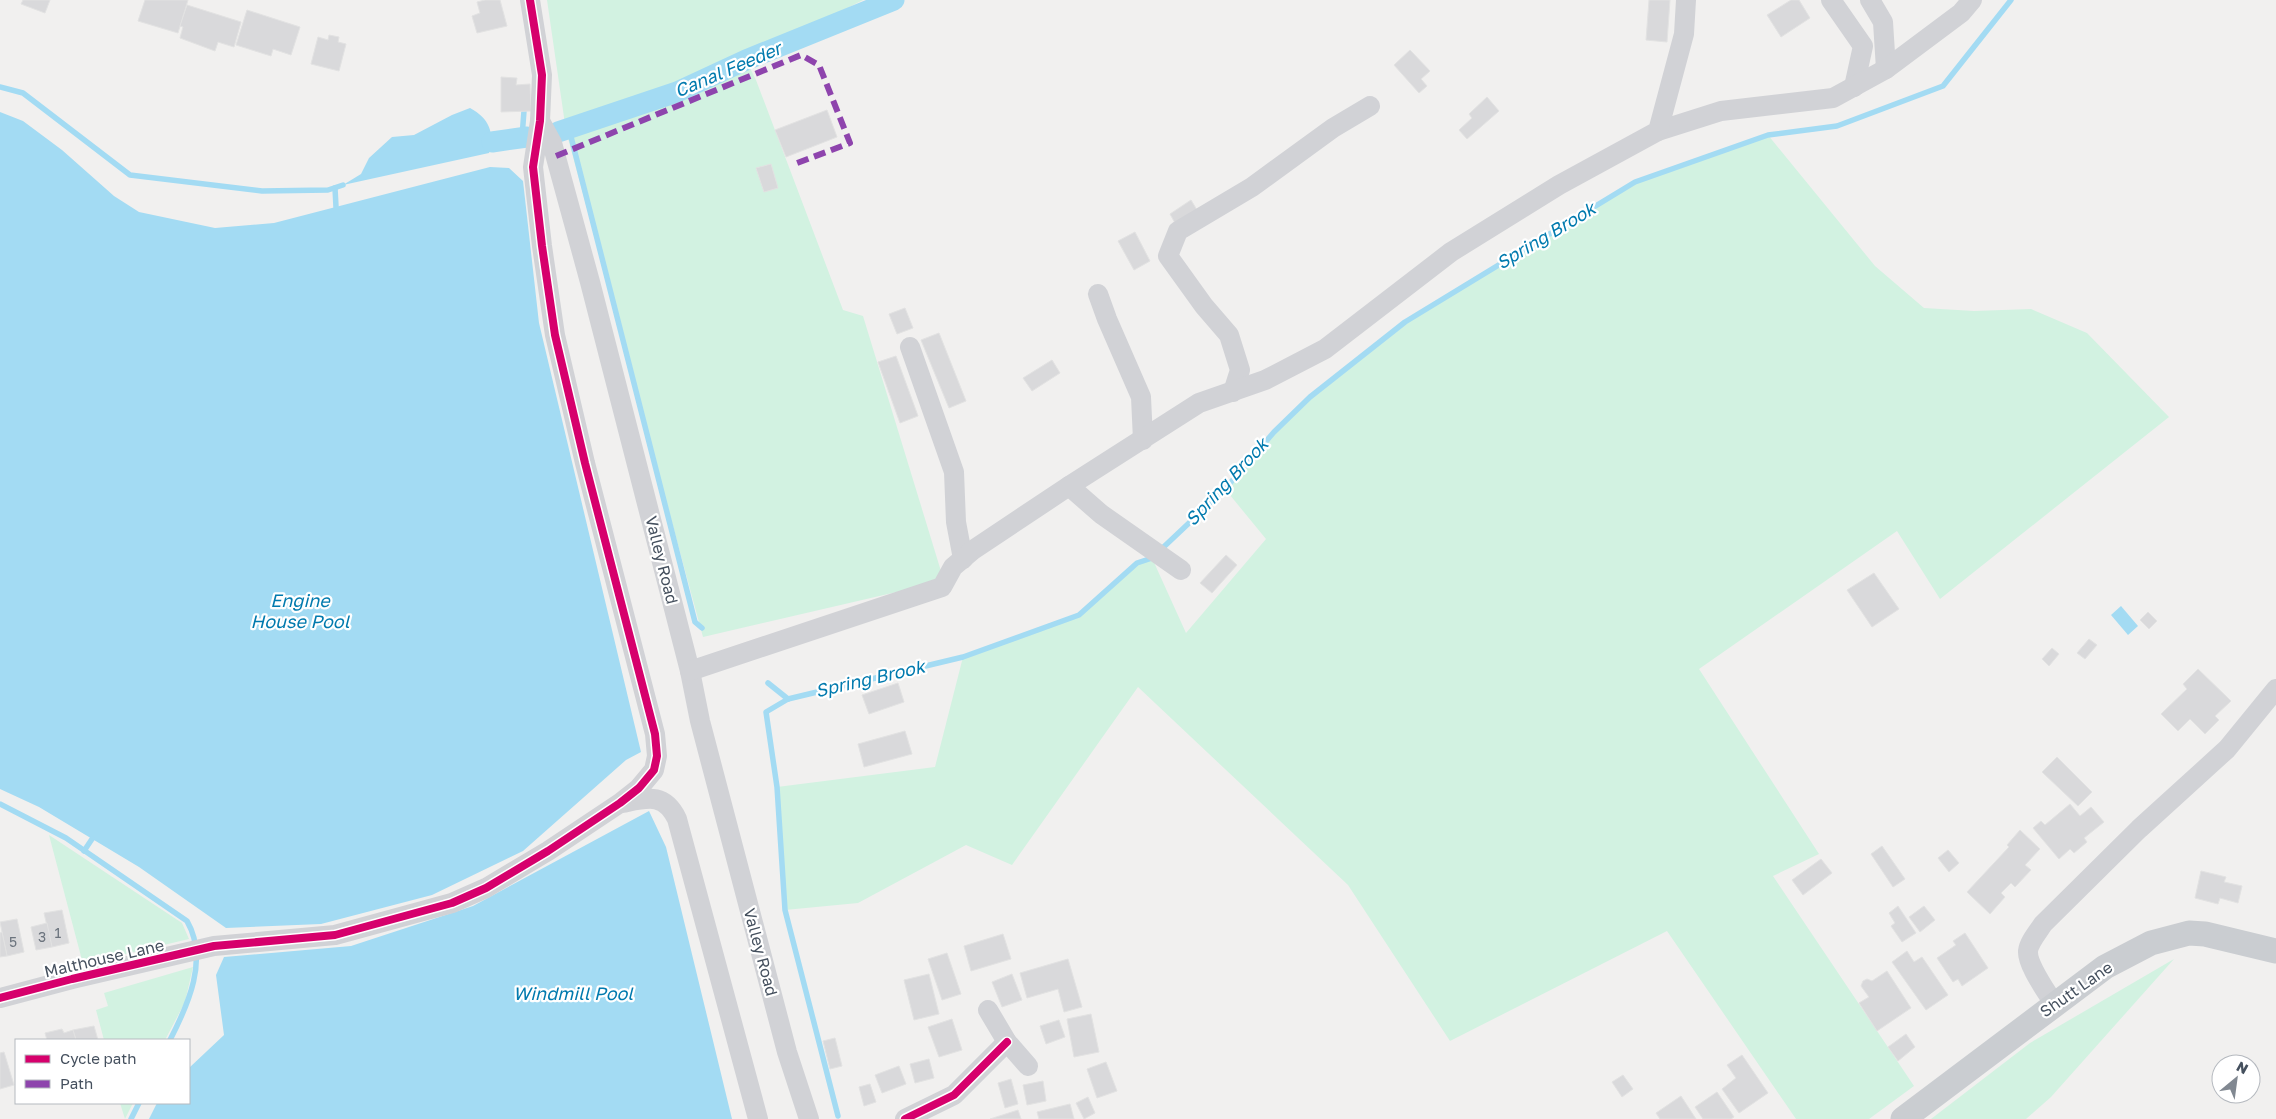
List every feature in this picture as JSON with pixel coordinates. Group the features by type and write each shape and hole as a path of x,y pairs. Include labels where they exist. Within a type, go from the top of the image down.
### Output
{"main road":[{"name":"Shutt Lane","path":"1902,1119 2105,966 2151,943 2189,933 2205,934 2276,951"}],"street":[{"path":"530,0 542,75 540,121"},
{"path":"1658,131 1684,34 1686,0"},
{"path":"1831,0 1862,46 1854,87"},
{"path":"1870,0 1883,22 1886,69"},
{"path":"690,671 924,595 942,587 953,567 963,559 1069,486 1199,403 1265,380 1325,349 1451,252 1559,185 1658,131 1720,111 1834,98 1886,69 1961,13 1972,0"},
{"path":"1233,392 1240,370 1229,335 1204,306 1168,256 1178,231 1252,187 1333,128 1370,106"},
{"name":"Valley Road","path":"540,121 552,143 590,282 690,671 700,720 787,1052 809,1119"},
{"name":"Malthouse Lane","path":"0,998 214,946 335,934 452,903 486,888 548,851 620,803 639,788 654,770 657,756 655,734 585,463 555,335 533,168 540,121"},
{"path":"1098,294 1141,397 1143,440"},
{"path":"910,347 954,472 956,522 963,559"},
{"path":"1069,486 1101,514 1181,570"},
{"path":"2054,1004 2032,965 2028,952 2033,938 2043,924 2139,830 2227,749 2276,689"},
{"path":"620,803 649,798 658,799 670,807 677,819 758,1119"},
{"path":"988,1010 1007,1042 1028,1066"},
{"path":"905,1119 954,1095 1007,1042"}],"green space":[{"path":"547,0 863,0 746,60 756,80 843,310 863,316 944,581 703,637 566,131"},
{"path":"1768,135 1875,266 1924,308 1974,311 2031,309 2087,333 2169,417 1940,599 1897,531 1699,669 1819,854 1773,876 1914,1086 1869,1119 1796,1119 1667,931 1450,1041 1348,885 1138,687 1012,865 966,845 858,903 785,910 777,787 935,767 963,657 1079,615 1137,563 1152,558 1186,633 1266,539 1225,489 1274,432 1310,397 1405,321 1635,182"},
{"path":"49,835 182,923 189,939 83,964"},
{"path":"2174,959 2051,1097 2026,1119 1931,1119 2030,1043"},
{"path":"193,967 185,1002 166,1039 104,1039 96,1010 108,1006 104,993"},
{"path":"120,1104 132,1104 125,1119"}],"water":[{"path":"470,108 482,116 489,127 491,146 489,153 343,185 361,174 369,158 392,137 414,135 452,115"},
{"name":"Engine House Pool","path":"0,112 23,121 62,150 114,196 139,212 215,228 274,223 490,167 509,168 523,181 539,323 641,752 626,760 523,851 432,895 321,924 226,928 139,867 39,807 0,789"},
{"path":"2121,606 2138,626 2128,635 2111,615"},
{"name":"Windmill Pool","path":"649,811 666,847 732,1119 149,1119 156,1104 190,1104 190,1067 224,1035 216,975 224,957 351,946 473,906"}],"building":[{"path":"23,0 50,0 45,13 21,4"},
{"path":"145,0 188,0 178,33 138,21"},
{"path":"500,0 507,26 477,33 472,16 480,13 477,2"},
{"path":"1649,0 1670,0 1667,42 1646,40"},
{"path":"1791,0 1799,0 1810,18 1781,37 1767,15"},
{"path":"187,5 241,22 234,47 218,42 215,51 180,38 183,27 180,26"},
{"path":"247,10 300,27 291,55 273,49 271,56 236,45"},
{"path":"329,35 339,37 338,42 346,44 339,71 311,64 318,37 328,40"},
{"path":"1410,50 1430,71 1421,79 1427,86 1419,93 1394,65"},
{"path":"501,77 517,78 516,85 530,84 531,111 501,112"},
{"path":"1487,97 1499,111 1467,139 1459,130 1472,118 1469,114"},
{"path":"827,110 837,137 786,157 775,130"},
{"path":"771,164 778,188 764,192 756,168"},
{"path":"1191,200 1197,210 1175,223 1170,214"},
{"path":"1135,232 1150,261 1134,270 1118,241"},
{"path":"905,308 913,328 897,334 889,314"},
{"path":"939,333 966,401 949,408 921,340"},
{"path":"896,356 918,416 900,423 878,362"},
{"path":"1052,360 1060,373 1032,391 1023,378"},
{"path":"1226,555 1237,565 1212,593 1200,583"},
{"path":"1874,573 1899,609 1872,627 1847,590"},
{"path":"2148,612 2157,621 2149,629 2140,620"},
{"path":"2089,639 2097,645 2085,659 2077,653"},
{"path":"2052,648 2059,654 2049,666 2042,659"},
{"path":"2198,669 2231,701 2215,716 2219,720 2205,734 2190,719 2178,731 2161,714 2187,689 2183,684"},
{"path":"898,683 904,702 869,714 862,695"},
{"path":"905,731 912,754 864,767 858,744"},
{"path":"2057,757 2092,792 2078,806 2042,772"},
{"path":"2070,804 2080,816 2091,807 2104,822 2084,838 2087,842 2074,853 2070,849 2059,859 2033,828 2041,821 2045,825"},
{"path":"2020,830 2040,849 2025,865 2031,870 2015,887 2011,883 2001,893 2005,897 1990,914 1967,892 2009,847 2007,845"},
{"path":"1882,846 1905,879 1893,887 1871,854"},
{"path":"1948,850 1959,863 1949,872 1938,858"},
{"path":"1821,859 1832,873 1803,895 1792,880"},
{"path":"2201,871 2226,877 2224,882 2242,886 2238,903 2220,898 2218,904 2195,898"},
{"path":"1898,906 1916,933 1902,942 1891,926 1895,923 1889,913"},
{"path":"1924,906 1935,920 1920,932 1909,917"},
{"path":"62,910 69,943 52,947 44,913"},
{"path":"17,919 24,952 7,956 0,922"},
{"path":"47,923 52,947 36,950 31,927"},
{"path":"2,932 7,956 0,957 0,933"},
{"path":"1965,933 1988,968 1962,986 1958,979 1953,982 1937,958 1956,945 1953,941"},
{"path":"1003,934 1011,959 971,971 964,946"},
{"path":"1907,951 1914,962 1922,957 1948,995 1926,1010 1892,962"},
{"path":"947,953 961,994 942,1000 928,959"},
{"path":"1068,959 1082,1007 1064,1012 1058,989 1027,998 1020,973"},
{"path":"1887,971 1911,1008 1877,1031 1859,1003 1869,997 1861,986 1863,981 1867,979 1872,981"},
{"path":"929,974 939,1014 914,1020 904,980"},
{"path":"1012,974 1022,1000 1002,1007 992,982"},
{"path":"1091,1014 1099,1052 1074,1057 1067,1019"},
{"path":"952,1019 962,1050 939,1057 928,1027"},
{"path":"1059,1020 1065,1037 1046,1044 1040,1026"},
{"path":"94,1026 98,1039 76,1039 73,1030"},
{"path":"62,1029 64,1033 73,1030 76,1039 47,1039 45,1033"},
{"path":"1906,1034 1915,1047 1898,1061 1888,1047"},
{"path":"835,1038 842,1066 830,1069 823,1041"},
{"path":"4,1052 14,1085 0,1089 0,1053"},
{"path":"1742,1055 1768,1093 1739,1113 1722,1089 1736,1078 1727,1065"},
{"path":"929,1059 934,1078 915,1083 910,1064"},
{"path":"1106,1062 1117,1091 1097,1098 1087,1069"},
{"path":"899,1066 906,1084 882,1093 875,1075"},
{"path":"1623,1075 1633,1089 1622,1097 1612,1082"},
{"path":"1011,1079 1018,1104 1005,1108 998,1083"},
{"path":"1043,1081 1046,1101 1027,1105 1023,1085"},
{"path":"870,1084 876,1102 864,1106 859,1087"},
{"path":"1717,1092 1734,1117 1731,1119 1703,1119 1695,1107"},
{"path":"1681,1096 1696,1119 1660,1119 1656,1113"},
{"path":"1088,1097 1095,1113 1084,1119 1076,1103"},
{"path":"1070,1104 1074,1119 1039,1119 1037,1112"},
{"path":"1018,1110 1021,1119 990,1119"}],"waterway":[{"name":"Canal Feeder","path":"558,132 677,92 746,60 894,0"},
{"name":"Spring Brook","path":"838,1116 785,910 777,787 766,712 788,699 963,657 1079,615 1137,563 1152,558 1225,489 1274,432 1310,397 1405,322 1635,182 1768,135 1837,126 1943,86 2011,0"},
{"path":"0,87 23,93 130,175 262,191 328,190 343,185"},
{"path":"522,137 524,111"},
{"path":"569,129 695,622 702,628"},
{"name":"Canal Feeder","path":"492,142 527,137"},
{"path":"335,188 336,207"},
{"path":"768,683 788,699"},
{"path":"0,804 66,838 187,921 196,951 194,982 170,1039"},
{"path":"84,851 92,839"},
{"path":"131,1119 138,1104"}],"marked path":[{"path":"556,156 801,55 819,65 850,143 797,163"}],"cycle path":[{"path":"0,998 214,946 335,935 452,903 486,888 548,851 620,803 639,788 654,770 657,756 655,734 585,463 555,335 533,167 540,121 542,75 530,0"},
{"path":"905,1119 954,1095 1007,1042"}]}
